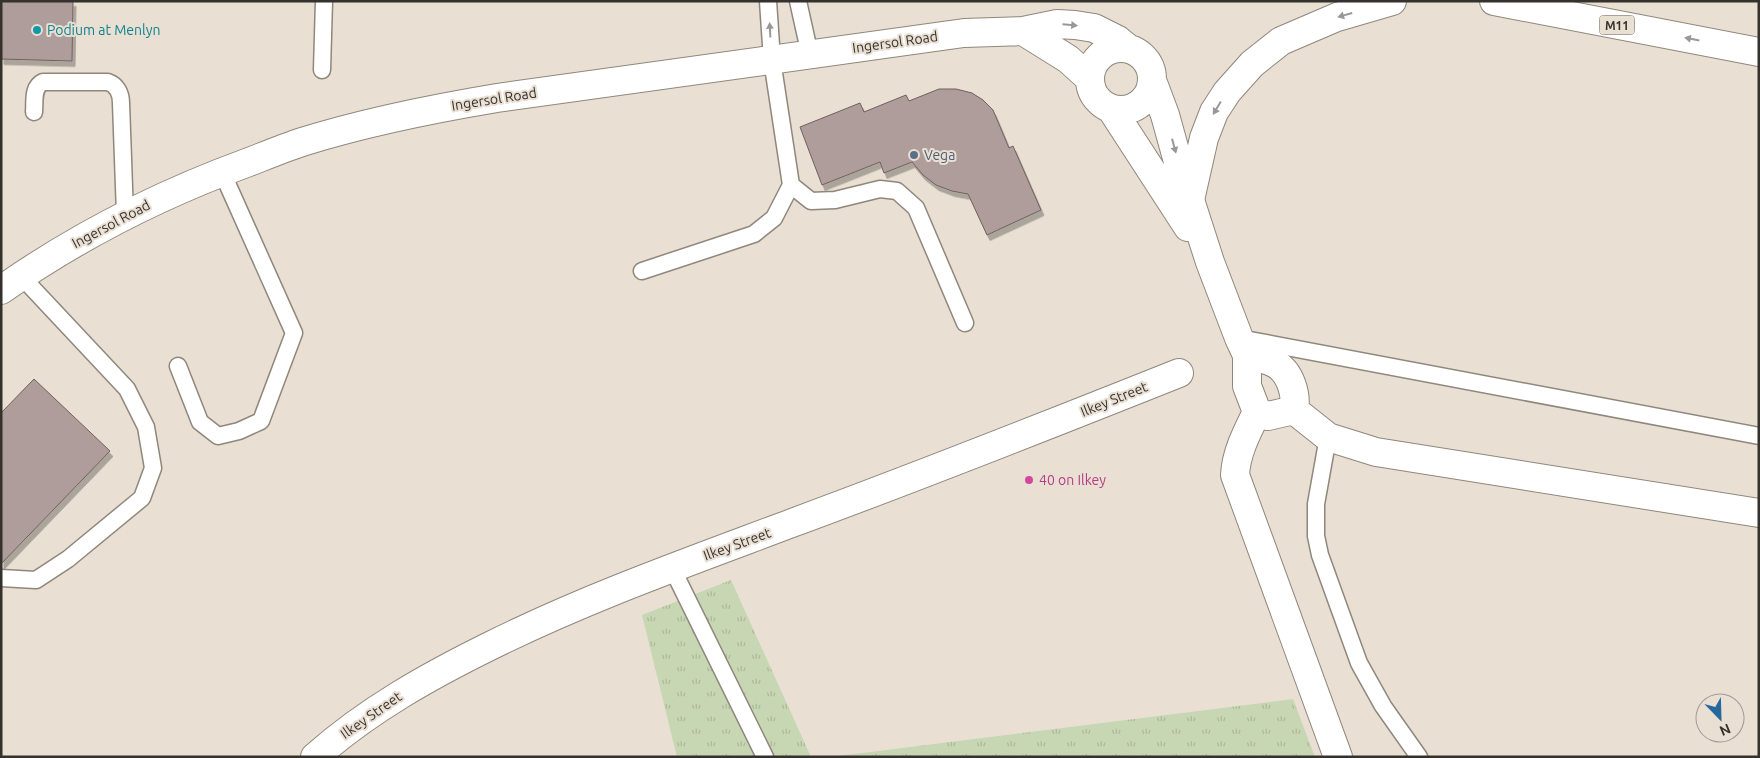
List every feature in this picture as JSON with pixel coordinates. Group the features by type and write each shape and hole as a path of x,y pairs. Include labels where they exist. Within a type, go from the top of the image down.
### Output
{"street":[{"path":"1190,200 1204,138 1214,112 1227,92 1252,64 1281,41 1337,17 1392,1"},
{"name":"M11","path":"1494,1 1759,52"},
{"name":"Ingersol Road","path":"11,283 125,214 222,172 301,142 435,108 964,33 1023,31 1056,24 1094,28 1129,48"},
{"path":"1023,31 1068,59 1089,78"},
{"path":"1210,262 1112,110 1098,101 1090,86 1089,78 1093,65 1102,54 1114,48 1129,48 1139,53 1148,61 1152,71 1153,83 1165,115 1210,262 1243,346 1247,386 1257,412 1243,440 1235,468 1235,475 1338,757"},
{"path":"1112,110 1124,111 1134,108 1150,94 1153,83"},
{"path":"1243,346 1274,362 1283,369 1294,393 1294,410"},
{"name":"Ilkey Street","path":"315,757 350,728 400,693 460,660 567,609 902,482 1179,373"},
{"path":"1257,412 1268,416 1294,410"},
{"path":"1294,410 1328,436 1376,452 1759,513"}],"lane":[{"path":"322,70 324,1"},
{"path":"642,271 754,234 774,218 791,185 772,60 768,1"},
{"path":"798,1 810,55"},
{"path":"34,112 36,89 38,84 43,82 108,82 116,86 121,97 125,214"},
{"path":"178,366 200,422 218,436 239,432 261,421 294,333 222,172"},
{"path":"791,185 811,201 835,200 880,189 897,191 916,208 965,323"},
{"path":"1,578 36,580 68,559 142,498 153,468 146,427 127,390 11,283"},
{"path":"1243,346 1759,436"},
{"path":"1328,436 1316,504 1316,536 1320,555 1359,663 1383,706 1419,757"},
{"path":"672,568 765,757"}],"green space":[{"path":"731,580 811,757 677,757 642,615"},
{"path":"1293,699 1315,757 830,757"}],"building":[{"name":"Podium at Menlyn","path":"1,1 73,1 72,61 1,59"},
{"name":"Vega","path":"939,89 956,89 972,93 993,110 1009,148 1013,146 1041,210 987,235 968,194 936,185 923,175 912,162 884,173 880,162 822,185 800,127 860,103 864,112 906,95 909,101"},
{"path":"34,379 110,451 1,564 1,413"}],"place":[{"name":"Podium at Menlyn","path":"37,30"},
{"name":"Vega","path":"914,155"},
{"name":"40 on Ilkey","path":"1029,480"}]}
